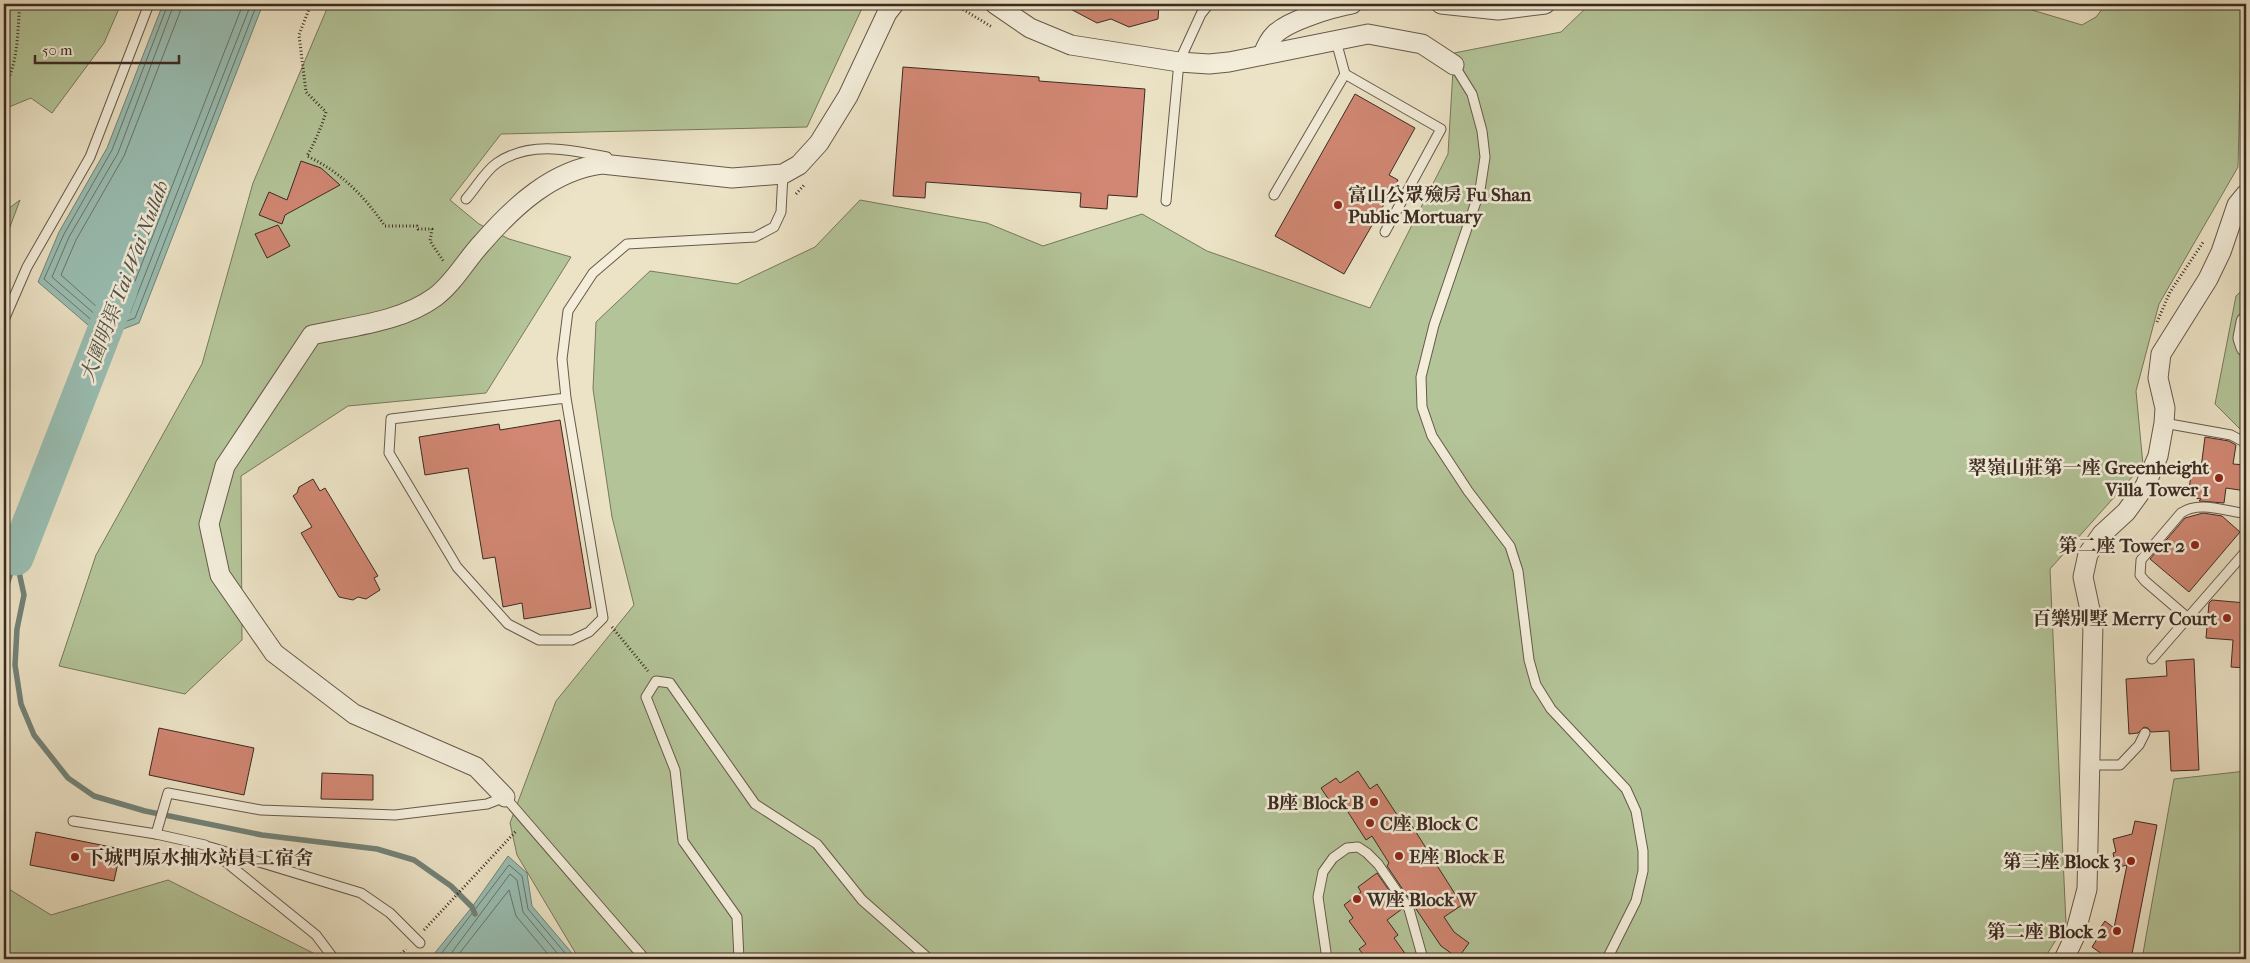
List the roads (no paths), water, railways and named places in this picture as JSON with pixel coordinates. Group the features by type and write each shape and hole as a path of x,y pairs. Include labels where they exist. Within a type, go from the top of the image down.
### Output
{"street":[{"path":"505,797 476,767 354,714 274,653 220,575 209,524 225,466 312,335 402,314 435,297 482,242 525,199 557,177 584,166 602,164 664,169 732,178 783,174 799,165 819,143 848,96 887,13 894,4"},
{"path":"995,4 1030,28 1071,45 1179,62 1209,64 1229,62 1368,34 1422,44 1454,65"},
{"path":"1263,54 1268,42 1276,33 1335,7 1352,4"},
{"path":"1442,4 1498,10 1545,4"},
{"path":"2064,959 2074,938 2087,889 2093,624 2083,577 2088,554 2102,534 2126,512 2145,486 2158,456 2164,424 2165,408 2158,378 2161,354 2208,279 2221,252 2237,205 2246,194"},
{"path":"2246,322 2243,338 2246,347"}],"lane":[{"path":"4,320 27,267 90,158 149,4"},
{"path":"1166,201 1179,62 1201,14 1209,4"},
{"path":"1336,41 1345,74 1441,129 1385,232"},
{"path":"1454,65 1472,94 1482,131 1485,157 1480,190 1434,325 1421,377 1422,407 1432,436 1468,491 1510,546 1518,571 1529,660 1536,684 1551,709 1626,789 1636,811 1643,851 1643,871 1636,901 1607,959"},
{"path":"1274,195 1345,74"},
{"path":"466,199 496,164 514,154 546,148 571,150 664,169"},
{"path":"566,398 391,419 389,452 457,567 508,624 540,640 572,640 589,632 603,618 566,398 562,359 568,311 593,273 627,244 755,237 774,227 781,212 783,174"},
{"path":"2164,424 2231,435 2246,443"},
{"path":"2188,618 2140,575 2141,560 2181,513 2188,508 2196,506 2242,513 2246,511"},
{"path":"2152,659 2246,551"},
{"path":"739,959 737,917 684,842 675,770 646,696 656,681 670,683 755,804 817,844 862,900 929,959"},
{"path":"2091,765 2120,765 2139,745 2145,732"},
{"path":"156,834 168,793 261,810 395,815 487,804 505,797 645,959"},
{"path":"73,821 156,834 205,846 361,893 390,913 420,943"},
{"path":"205,846 316,935 334,959"},
{"path":"1327,959 1318,898 1323,872 1333,858 1347,848 1358,847 1367,852 1378,864 1409,909 1423,959"}],"water":[{"path":"163,4 263,4 139,323 102,337 38,282 59,232 107,148"},
{"path":"508,856 527,873 532,906 577,959 436,959 434,954 472,907"}],"waterway":[{"name":"大圍明渠 Tai Wai Nullah","path":"16,558 120,291"},
{"path":"16,558 24,595 17,629 15,665 21,704 34,735 68,778 94,796 145,811 262,835 377,849 414,860 451,886 472,907 475,914"},
{"path":"4,566 16,558"},
{"path":"4,594 15,560"}],"place":[{"name":"富山公眾殮房 Fu Shan Public Mortuary","path":"1338,205"},
{"name":"翠嶺山莊第一座 Greenheight Villa Tower 1","path":"2219,478"},
{"name":"第二座 Tower 2","path":"2195,545"},
{"name":"百樂別墅 Merry Court","path":"2227,618"},
{"name":"B座 Block B","path":"1374,802"},
{"name":"C座 Block C","path":"1370,823"},
{"name":"E座 Block E","path":"1399,856"},
{"name":"下城門原水抽水站員工宿舍","path":"75,857"},
{"name":"第三座 Block 3","path":"2131,861"},
{"name":"W座 Block W","path":"1357,899"},
{"name":"第二座 Block 2","path":"2117,931"}]}
